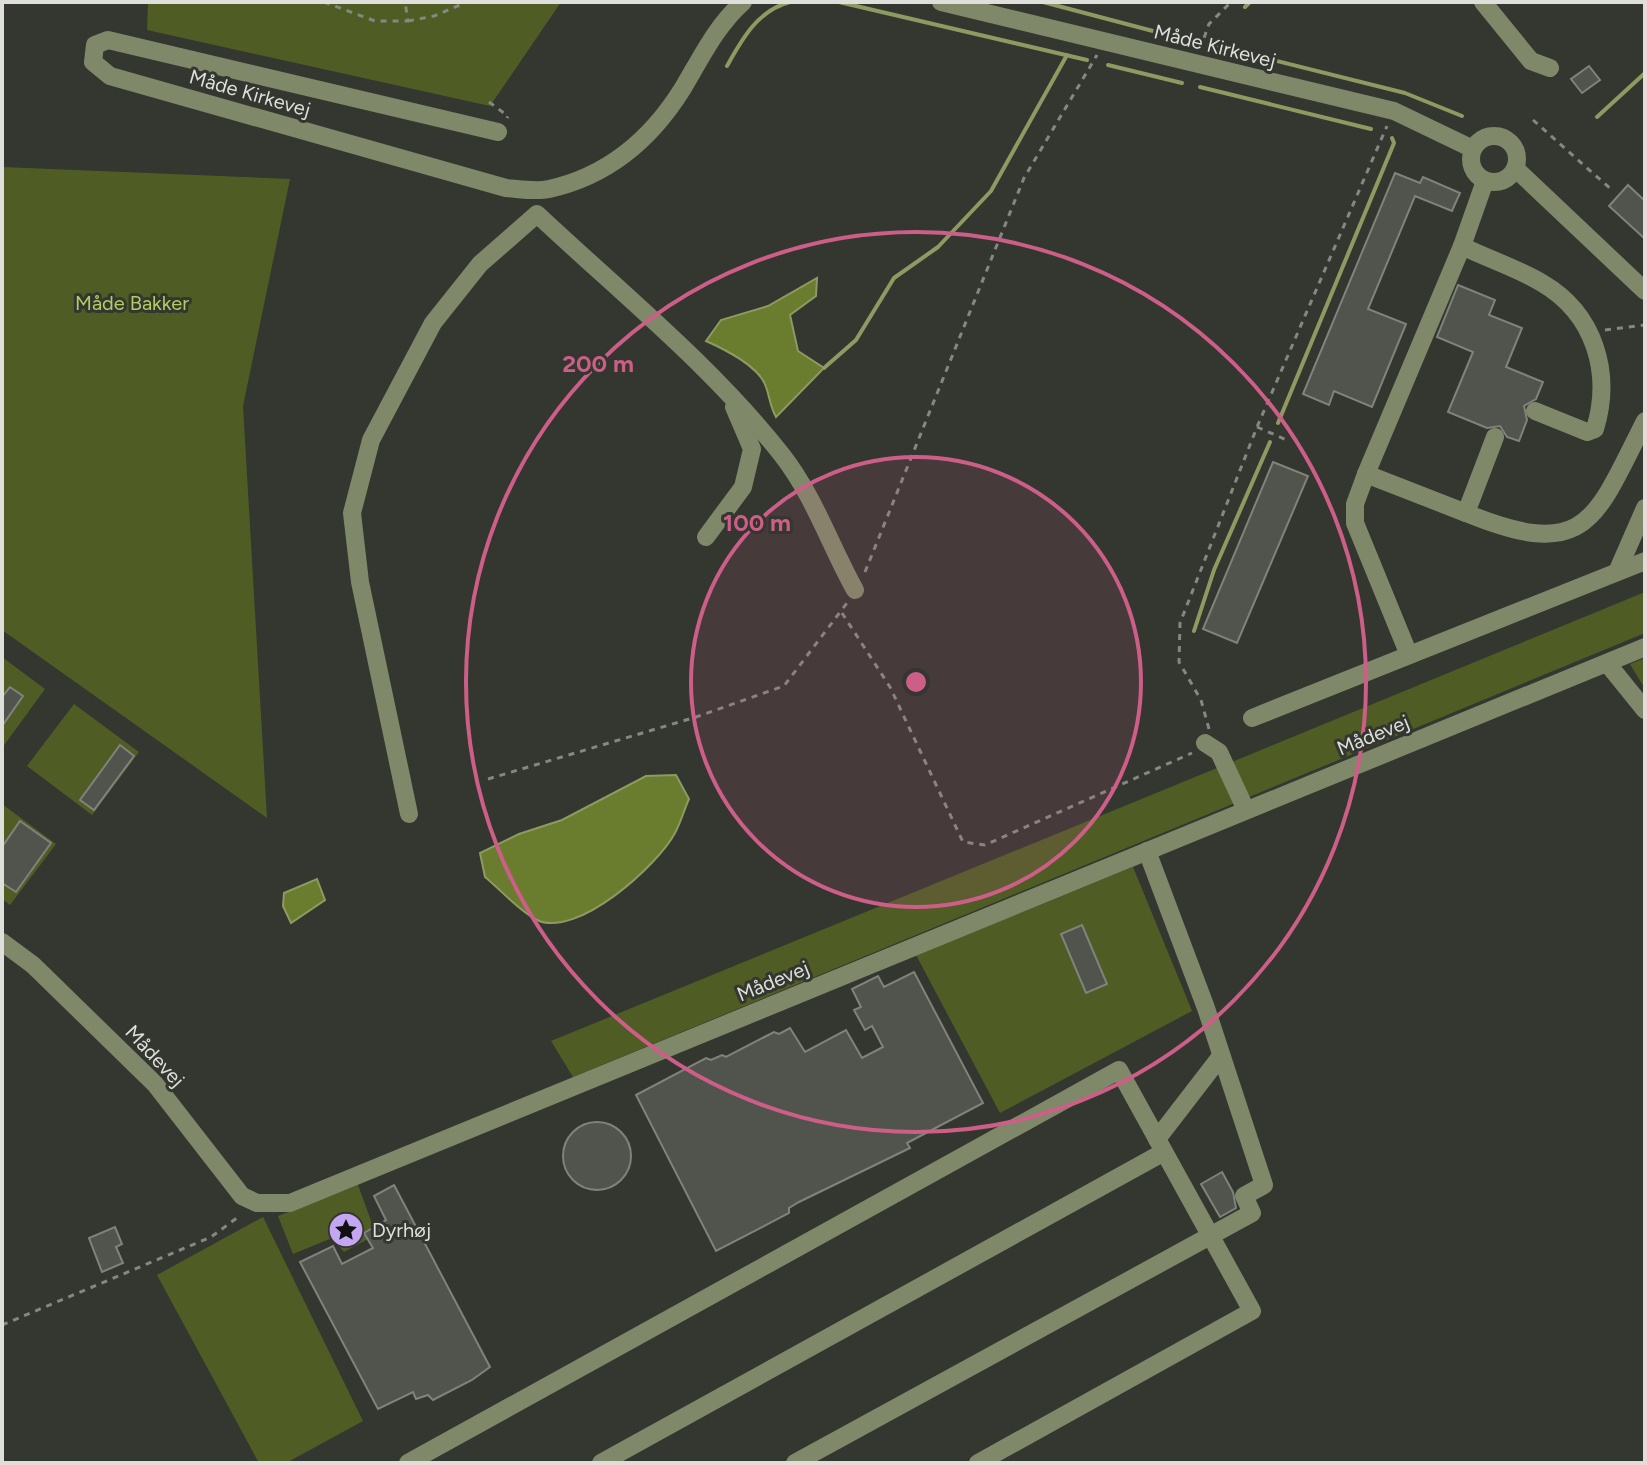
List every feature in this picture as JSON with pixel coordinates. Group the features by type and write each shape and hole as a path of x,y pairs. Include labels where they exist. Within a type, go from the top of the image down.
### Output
{"street":[{"name":"Måde Kirkevej","path":"498,132 108,40 95,45 93,62 110,76 506,188 547,190 602,171 632,149 666,112 719,28 743,2"},
{"name":"Måde Kirkevej","path":"941,2 1394,111 1473,149"},
{"path":"1483,2 1531,61 1550,68"},
{"path":"1501,136 1517,153 1516,169 1503,181 1485,181 1471,164 1473,149 1485,137 1501,136"},
{"path":"1516,169 1645,291"},
{"path":"1409,655 1355,523 1355,504 1462,246 1485,181"},
{"path":"409,814 360,582 352,513 371,440 433,323 480,264 537,214 538,200 547,190"},
{"path":"537,214 728,393 783,456 813,502 855,590"},
{"path":"1593,239 1645,277"},
{"path":"1462,246 1541,283 1560,296 1590,332 1602,366 1604,389 1595,429 1587,432 1535,411"},
{"path":"706,537 743,487 752,449 728,393"},
{"path":"1366,474 1499,526 1551,534 1574,530 1591,519 1605,498 1645,421"},
{"path":"1466,513 1495,437"},
{"path":"1617,572 1645,508"},
{"path":"1252,718 1645,561"},
{"name":"Mådevej","path":"2,942 33,965 155,1084 230,1185 257,1203 290,1203 1645,647"},
{"path":"1607,663 1645,710"},
{"path":"1205,743 1219,752 1246,810"},
{"path":"795,1463 1252,1213 1244,1196 1264,1185 1147,851"},
{"path":"601,1463 1161,1146 1221,1056"},
{"path":"408,1463 1119,1070 1252,1311 978,1463"}],"path":[{"path":"324,2 375,21 408,21 459,8 467,2"},
{"path":"405,2 408,21"},
{"path":"455,2 459,8"},
{"path":"1195,64 1209,24 1231,2"},
{"path":"488,779 696,717 784,686 842,613 872,561 1024,178 1105,41"},
{"path":"842,613 890,687 963,842 985,845 1197,752 1210,732 1201,700 1179,662 1180,623 1257,427 1394,111"},
{"path":"1533,120 1613,191"},
{"path":"1611,328 1645,325"},
{"path":"1257,427 1289,441"},
{"path":"2,1325 211,1237 257,1203"}],"green space":[{"path":"148,2 561,2 490,106 147,30"},
{"name":"Måde Bakker","path":"2,167 290,179 243,406 267,818 2,630"},
{"path":"1645,592 1645,633 1249,797 1232,762"},
{"path":"2,657 45,689 2,748"},
{"path":"1645,658 1645,689 1630,664"},
{"path":"74,704 139,752 92,815 27,766"},
{"path":"1217,768 1235,803 573,1077 551,1041"},
{"path":"2,804 56,844 10,905 2,899"},
{"path":"1133,867 1192,1011 1000,1113 916,955"},
{"path":"358,1185 374,1229 364,1233 368,1239 344,1252 332,1238 293,1254 278,1216"},
{"path":"263,1217 363,1421 286,1463 259,1463 157,1275"}],"shaded area":[{"path":"817,278 816,296 790,315 798,351 824,368 776,417 766,387 757,372 706,341 721,320 768,306"},
{"path":"676,775 689,799 675,833 666,847 634,880 594,909 573,919 554,923 537,920 485,877 480,853 519,834 562,820 646,776"},
{"path":"317,879 325,900 291,923 283,906 284,893"}],"building":[{"path":"1589,66 1600,80 1582,93 1571,79"},
{"path":"1395,173 1420,183 1423,177 1460,193 1452,211 1415,196 1368,309 1406,324 1372,407 1334,391 1329,405 1303,394"},
{"path":"1628,185 1645,201 1645,239 1609,206"},
{"path":"1458,285 1495,300 1489,315 1522,328 1506,367 1543,382 1536,399 1524,406 1527,420 1519,441 1507,437 1500,426 1487,428 1448,412 1473,352 1437,337"},
{"path":"1273,462 1308,476 1237,643 1203,629"},
{"path":"10,687 23,696 2,726 2,697"},
{"path":"120,745 134,756 94,810 80,800"},
{"path":"20,821 51,843 16,892 2,883 2,847"},
{"path":"1082,925 1107,984 1086,993 1061,934"},
{"path":"914,972 983,1103 907,1143 910,1148 799,1202 789,1208 789,1213 716,1251 636,1095 706,1058 726,1057 774,1032 779,1034 790,1028 805,1052 846,1030 862,1058 883,1047 872,1026 865,1030 854,1010 861,1007 852,989 878,976 884,987"},
{"path":"590,1122 604,1122 616,1127 626,1137 631,1156 626,1175 616,1185 604,1190 590,1190 578,1185 568,1175 563,1163 563,1149 568,1137 578,1127"},
{"path":"1222,1172 1233,1192 1236,1208 1220,1217 1201,1184"},
{"path":"394,1185 490,1367 433,1400 428,1395 416,1399 413,1392 378,1409 300,1262 333,1246 342,1264 373,1248 364,1233 386,1220 374,1196"},
{"path":"115,1227 122,1244 116,1247 123,1263 102,1272 89,1238"}],"waterway":[{"path":"727,66 745,36 760,19 790,2"},
{"path":"839,2 1087,60"},
{"path":"1043,2 1187,40"},
{"path":"1245,7 1250,2"},
{"path":"1213,45 1405,93 1462,116"},
{"path":"824,368 856,340 894,278 938,247 991,191 1067,55"},
{"path":"1108,65 1182,83"},
{"path":"1597,117 1645,73"},
{"path":"1200,87 1371,129"},
{"path":"1278,423 1394,143 1392,138"},
{"path":"1194,631 1214,570 1270,442"}],"place":[{"name":"Dyrhøj","path":"346,1230"}]}
